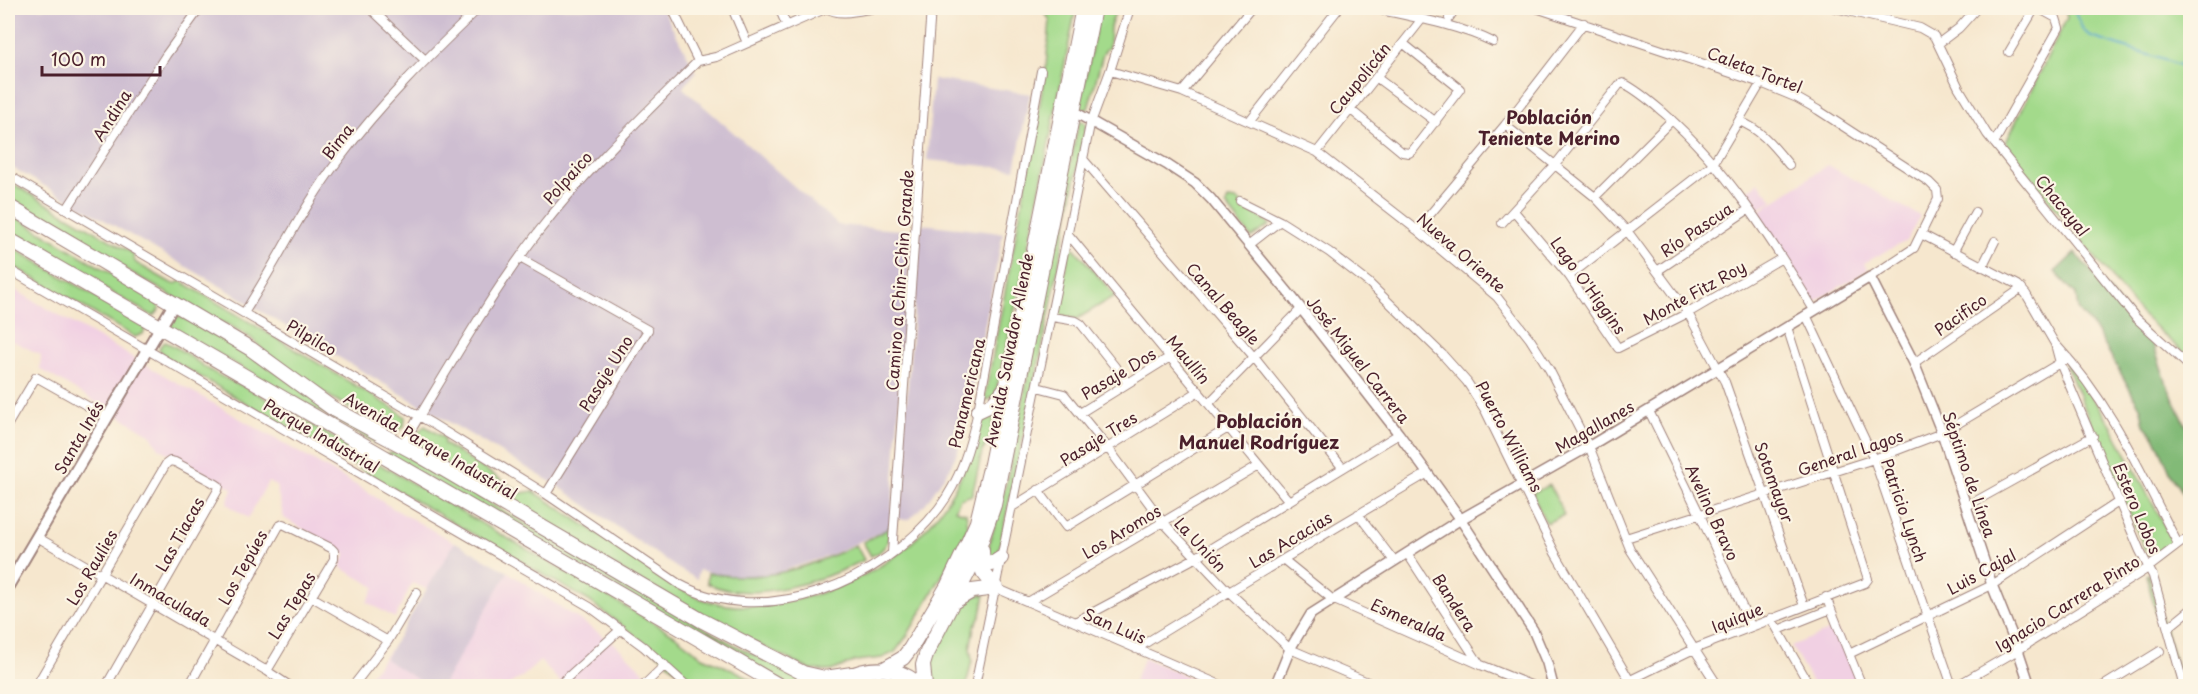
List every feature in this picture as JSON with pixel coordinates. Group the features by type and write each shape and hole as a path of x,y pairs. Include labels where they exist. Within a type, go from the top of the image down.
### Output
{"highway":[{"name":"Avenida Salvador Allende","path":"884,669 903,658 910,649 948,585 965,549 984,496 1083,8"},
{"name":"Avenida Salvador Allende","path":"925,687 923,665 927,652 986,533 996,499 1094,8"},
{"name":"Avenida Parque Industrial","path":"8,206 258,354 332,408 402,445 653,593 795,670 810,676 825,678 884,669"},
{"path":"8,239 780,687"},
{"path":"978,411 997,400 1007,386"},
{"path":"357,443 380,449 402,445"},
{"path":"986,533 981,555 983,572 996,588"},
{"path":"981,555 985,561 992,564 1001,558"},
{"path":"953,602 972,591 996,588"},
{"path":"884,669 907,676 920,687"},
{"path":"834,687 852,674"}],"main road":[{"name":"Santa Inés","path":"8,586 174,304"}],"street":[{"name":"Andina","path":"68,209 166,55 200,8"},
{"path":"370,8 425,60"},
{"name":"Bima","path":"244,313 292,230 339,159 387,100 479,8"},
{"path":"672,8 698,61"},
{"path":"732,8 747,43"},
{"path":"779,8 786,24"},
{"path":"827,8 833,12 875,8"},
{"name":"Polpaico","path":"402,445 463,344 520,258 546,222 616,143 698,61 716,57 786,24 827,8"},
{"name":"Camino a Chin-Chin Grande","path":"892,554 931,8"},
{"path":"975,687 1083,159 1092,121 1130,8 1134,8"},
{"path":"1182,92 1252,8"},
{"path":"1250,121 1339,8"},
{"path":"1372,8 1422,19 1493,42"},
{"path":"1449,18 1456,8"},
{"name":"Caleta Tortel","path":"1536,8 1761,83 1797,98 1929,182 1937,190 1938,200"},
{"path":"1835,8 1920,28 1934,36 1939,43 1959,28 1977,8"},
{"path":"1994,143 2059,28 2056,18 2037,8 2009,52"},
{"name":"Caupolicán","path":"1317,152 1422,19"},
{"path":"1417,230 1505,124 1584,23"},
{"name":"Chacayal","path":"1939,43 1959,88 1994,143 2136,318 2190,367"},
{"path":"1351,110 1402,152 1409,153 1436,122 1460,89 1404,44"},
{"name":"Panamericana","path":"598,529 685,587 707,596 736,603 775,602 854,577 892,554 925,525 948,494 968,451 978,411 1041,71"},
{"name":"Nueva Oriente","path":"1110,71 1182,92 1317,152 1417,230 1497,297 1530,339 1549,369 1588,447 1636,560 1718,687"},
{"path":"1377,78 1436,122"},
{"path":"1569,276 1713,164 1761,83"},
{"name":"Patricio Lynch","path":"1554,165 1619,85 1625,84 1642,94 1672,120 1713,164 1749,209 1782,258 1810,312 1874,459 1926,615 1954,687"},
{"name":"José Miguel Carrera","path":"1073,111 1195,183 1250,245 1399,434 1461,519 1533,630 1547,663 1553,687"},
{"path":"1595,197 1672,120"},
{"path":"1739,122 1755,129 1770,141 1789,165"},
{"name":"Sotomayor","path":"1505,124 1595,197 1628,232 1688,313 1719,368 1766,494 1804,606"},
{"name":"Canal Beagle","path":"1083,159 1253,357 1342,467"},
{"path":"1502,223 1554,165"},
{"name":"Pilpilco","path":"8,175 419,417 546,494 598,529"},
{"name":"Magallanes","path":"1275,687 1290,649 1311,614 1461,519 1588,447 1909,252 1914,248 1938,200"},
{"name":"Puerto Williams","path":"1240,201 1280,221 1329,252 1361,276 1467,382 1485,410 1555,553 1631,684"},
{"name":"Río Pascua","path":"1658,271 1749,209"},
{"name":"Lago O'Higgins","path":"1514,211 1569,276 1618,348"},
{"path":"1953,252 1975,212"},
{"path":"1250,245 1280,221"},
{"name":"Maullín","path":"1068,234 1289,501"},
{"path":"1921,234 2022,288"},
{"path":"1982,267 1995,241"},
{"name":"Pasaje Uno","path":"520,258 648,330 546,494"},
{"name":"Monte Fitz Roy","path":"1618,348 1688,313 1782,258"},
{"name":"Parque Industrial","path":"8,269 590,607 621,629 687,687"},
{"name":"Séptimo de Línea","path":"1870,277 1914,363 1942,433 1992,585 2030,687"},
{"name":"Estero Lobos","path":"2022,288 2055,344 2113,419 2178,544"},
{"name":"Pacifico","path":"1914,363 2022,288"},
{"path":"1209,403 1301,309"},
{"path":"1052,317 1081,324 1128,383"},
{"path":"1787,327 1835,472"},
{"name":"Estero Lobos","path":"2055,344 2060,363 2140,551 2149,567 2183,683"},
{"name":"Pasaje Dos","path":"1080,413 1170,357"},
{"name":"General Lagos","path":"1626,538 1835,472 1942,433 2068,358"},
{"path":"8,424 36,377 107,417"},
{"name":"La Unión","path":"1037,387 1064,394 1135,483 1162,522 1228,591 1290,649 1377,687"},
{"name":"Pasaje Tres","path":"1011,507 1199,391"},
{"name":"Avelino Bravo","path":"1648,411 1700,515 1750,626"},
{"path":"1038,490 1065,527 1228,428"},
{"path":"1075,622 1195,558 1399,434"},
{"path":"1967,506 2092,436"},
{"name":"Los Raulies","path":"36,687 170,461 219,486"},
{"name":"Los Aromos","path":"1028,602 1259,465"},
{"name":"Las Acacias","path":"1136,649 1228,591 1284,560 1428,472"},
{"name":"Iquique","path":"1618,687 1631,684 1694,649 1865,583 1868,579 1835,472"},
{"name":"Las Tiacas","path":"106,687 219,486"},
{"name":"Luis Cajal","path":"1849,654 1992,585 2120,501"},
{"path":"1358,514 1394,561"},
{"name":"Las Tepas","path":"267,671 334,559 334,551 283,524"},
{"name":"Los Tepúes","path":"189,687 279,526 283,524"},
{"name":"Inmaculada","path":"37,537 267,671 290,687"},
{"name":"Ignacio Carrera Pinto","path":"1954,687 2018,650 2149,567 2178,544 2186,540 2190,541"},
{"name":"Bandera","path":"1407,553 1480,665"},
{"name":"Esmeralda","path":"1284,560 1332,599 1533,687"},
{"name":"San Luis","path":"996,588 1223,687"},
{"path":"353,687 388,641 417,591"},
{"path":"312,597 388,641"},
{"path":"1826,597 1862,687"},
{"name":"Iquique","path":"1778,630 1831,609"},
{"path":"2168,628 2190,610"},
{"path":"1771,618 1810,687"},
{"path":"558,687 621,629"},
{"path":"2103,687 2160,651"},
{"path":"643,687 664,665"},
{"path":"2183,683 2190,674"}],"shaded area":[{"path":"8,8 662,8 696,72 683,88 838,225 911,231 889,528 830,555 767,576 732,577 699,570 697,579 677,568 558,486 243,299 8,165"},
{"path":"933,79 1030,94 1015,169 927,160"},
{"path":"1828,165 1920,216 1906,241 1864,263 1868,270 1814,302 1810,301 1755,214"},
{"path":"1758,182 1773,200 1758,209 1745,192"},
{"path":"921,224 1003,233 958,451 926,503 910,519 905,520 897,518"},
{"path":"8,286 394,509 508,572 614,643 659,686 564,686 540,661 523,676 506,686 371,686 368,678 398,640 427,589 412,583 395,618 367,602 375,587 340,567 346,554 284,518 276,486 268,482 248,518 227,504 232,488 159,448 151,435 40,369 41,355 13,341 8,350"},
{"path":"455,542 508,572 442,686 428,686 385,659"},
{"path":"1836,628 1861,686 1814,686 1791,646"},
{"path":"1144,658 1209,686 1132,686"}],"green space":[{"path":"1041,8 1076,8 1020,287 995,396 984,402 1046,67 1050,20"},
{"path":"1100,8 1126,8 1125,12 1116,10 1110,27 1109,48 1103,54 1088,109 1084,110 1080,106"},
{"path":"2065,8 2190,8 2190,359 2140,313 2010,152 2006,142 2067,18"},
{"path":"1079,121 1086,124 1049,315 997,558 994,561 987,553 1007,481"},
{"path":"8,181 134,254 133,258 136,263 171,283 181,281 398,411 405,417 404,427 391,432 320,391 265,352 251,338 231,326 210,318 8,201"},
{"path":"1228,199 1237,200 1270,225 1251,237 1226,205"},
{"path":"11,214 157,301 158,312 153,316 8,235"},
{"path":"8,245 143,324 145,329 143,334 135,337 8,263"},
{"path":"1070,247 1075,249 1115,296 1077,319 1056,314"},
{"path":"2075,253 2151,339 2168,387 2190,434 2190,502 2174,480 2154,436 2144,425 2141,409 2111,356 2097,332 2078,309 2076,294 2055,272"},
{"path":"180,316 248,354 388,445 381,446 170,327 173,319"},
{"path":"165,342 214,373 253,391 673,634 703,657 738,672 762,686 694,686 648,645 589,601 166,357 159,349"},
{"path":"2065,362 2108,420 2172,540 2170,545 2155,558 2147,554"},
{"path":"996,406 991,435 982,452 972,495 960,499 955,510 966,513 968,526 964,538 907,636 895,652 882,658 856,661 831,671 811,670 747,639 716,619 698,614 631,576 414,444 416,434 425,426 444,438 444,444 522,493 533,491 682,589 714,603 763,606 800,599 835,588 867,573 895,556 920,535 941,511 958,483 971,451 981,415"},
{"path":"400,451 725,640 762,659 824,681 818,686 788,686 386,454"},
{"path":"1550,485 1564,515 1546,523 1532,493"},
{"path":"891,523 887,543 881,551 871,556 863,542 888,529"},
{"path":"856,545 864,560 828,576 786,588 744,592 724,589 707,583 708,573 748,576 784,572 819,561"},
{"path":"2148,574 2183,686 2175,686 2146,575"},
{"path":"985,594 981,615 974,627 970,648 972,660 966,686 932,686 931,661 940,640 969,600 974,596"},
{"path":"869,674 894,676 913,686 841,686"}],"waterway":[{"path":"2073,8 2083,30 2091,37 2190,68"}],"district":[{"name":"Población Teniente Merino","path":"1549,126"},
{"name":"Población Manuel Rodríguez","path":"1259,430"}]}
